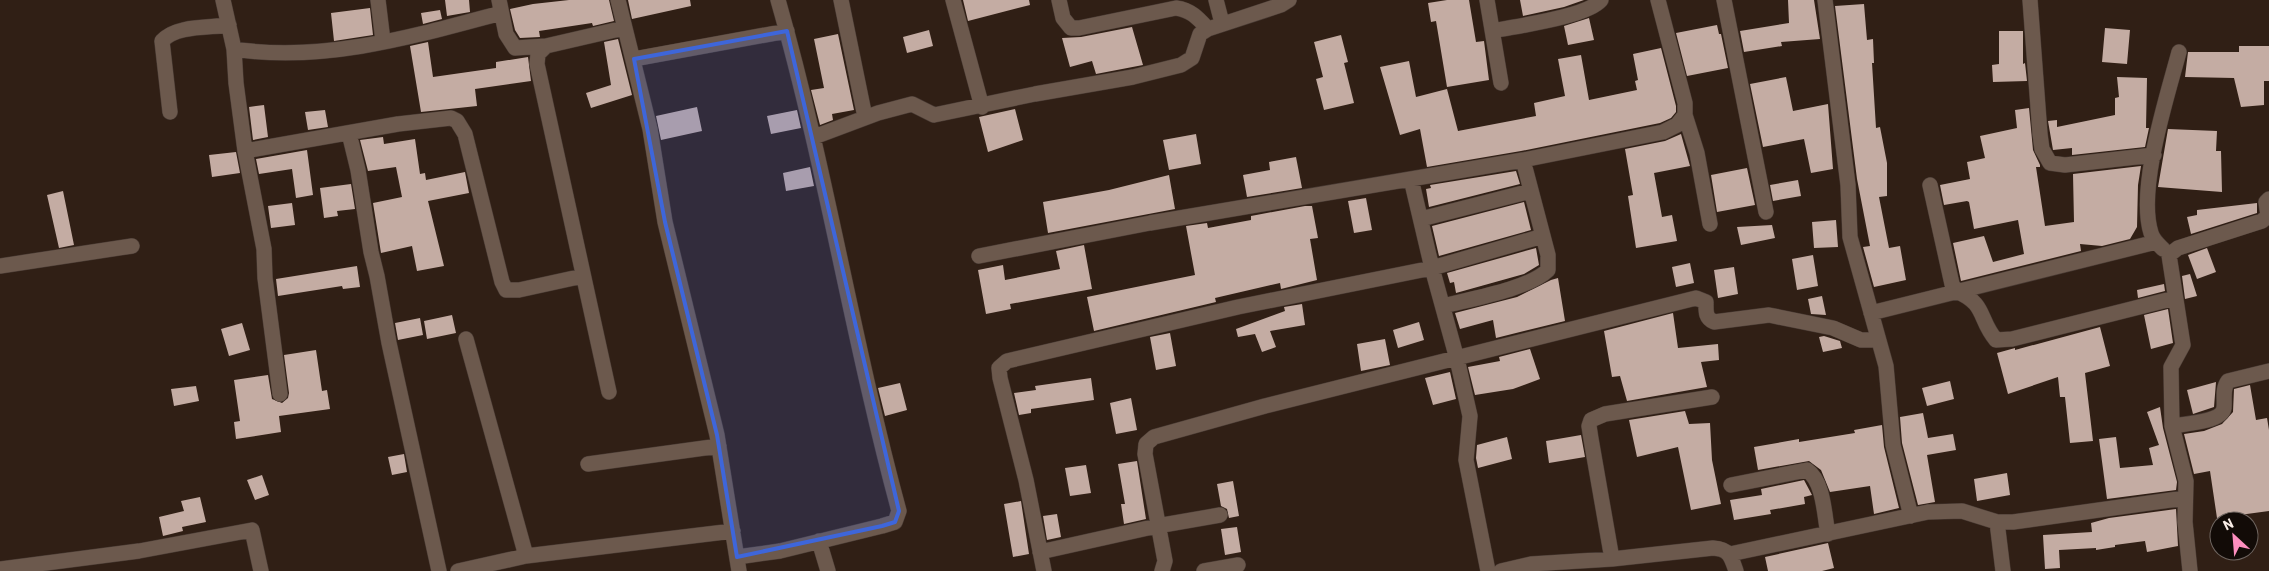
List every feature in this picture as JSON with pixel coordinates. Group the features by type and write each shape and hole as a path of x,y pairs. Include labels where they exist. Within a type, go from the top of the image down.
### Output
{"street":[{"path":"223,0 234,49 236,83 245,151 264,249 265,278 280,394"},
{"path":"378,0 383,41"},
{"path":"618,0 624,28 634,59 640,96 650,130 665,222 719,446 738,564 895,522 899,510 867,385 814,137 778,0"},
{"path":"841,0 865,118"},
{"path":"953,0 982,106"},
{"path":"1059,0 1063,18 1071,28 1176,8 1184,9 1215,26"},
{"path":"1215,26 1216,0"},
{"path":"814,137 865,118 912,104 934,115 1035,94 1133,77 1181,65 1192,58 1200,34 1215,26 1281,5 1289,0"},
{"path":"1487,0 1501,83"},
{"path":"1493,31 1592,8 1601,0"},
{"path":"1658,0 1685,103 1685,116 1698,153 1710,224"},
{"path":"1724,0 1766,212"},
{"path":"1825,0 1848,185 1850,237 1886,366 1893,445 1911,516"},
{"path":"2030,0 2040,134 2042,149 2050,163 2064,165 2154,155"},
{"path":"234,49 255,52 322,52 417,36 500,7 506,34 515,48 546,46 624,28"},
{"path":"170,112 162,41 167,35 176,32 229,26"},
{"path":"634,59 787,31"},
{"path":"546,46 538,54 537,64 609,392"},
{"path":"2179,52 2154,155 2147,200 2151,235 2169,255 2183,344 2171,367 2172,426 2186,481 2185,498 2190,571"},
{"path":"979,256 1169,219 1523,160 1663,132 1677,125 1685,116"},
{"path":"245,151 398,124 451,118 457,121 465,134 502,282 506,290 519,290 583,276"},
{"path":"349,133 358,170 370,252 377,276 389,343 439,571"},
{"path":"1443,306 1510,289 1544,274 1549,264 1523,160"},
{"path":"1411,179 1470,416 1466,460 1488,571"},
{"path":"1930,185 1949,275 1956,291 1974,301 1978,306 1992,336 1996,340 2004,341 2175,298"},
{"path":"1421,219 1531,191"},
{"path":"2169,255 2178,248 2262,221 2268,216 2266,202 2269,199"},
{"path":"1044,571 1026,480 1000,378 999,368 1007,361 1238,307 1432,268 1543,236"},
{"path":"1871,312 2156,242"},
{"path":"0,266 132,246"},
{"path":"1162,571 1164,561 1145,454 1146,444 1154,437 1265,406 1457,359 1624,314 1696,298 1706,302 1706,314 1714,322 1769,315 1833,328 1861,340 1878,340"},
{"path":"466,339 526,556"},
{"path":"2172,426 2203,421 2220,415 2224,411 2224,390 2228,381 2269,373"},
{"path":"1612,558 1590,439 1589,426 1591,420 1605,414 1712,397"},
{"path":"588,464 719,446"},
{"path":"1731,485 1807,470 1815,478 1820,493 1828,534"},
{"path":"1730,554 1941,511 1962,511 1997,522 2014,522 2185,498"},
{"path":"1040,552 1157,526 1220,515"},
{"path":"1997,522 2003,571"},
{"path":"0,568 139,551 252,530 261,571"},
{"path":"458,571 526,556 733,531"},
{"path":"820,542 828,571"},
{"path":"1502,571 1695,548 1724,549 1730,554 1736,571"},
{"path":"1204,571 1238,565"}],"highlighted area":[{"path":"787,31 899,511 895,522 882,526 737,557 717,435 665,222 634,59"}],"building":[{"path":"445,0 469,0 470,12 447,16"},
{"path":"569,0 609,0 614,21 593,26 592,23 539,31 540,37 520,38 515,30 510,9"},
{"path":"628,0 690,0 691,6 632,19"},
{"path":"963,0 1029,0 1030,5 968,21"},
{"path":"1447,0 1469,0 1476,42 1484,41 1489,80 1447,87 1436,21 1431,22 1428,3"},
{"path":"1520,0 1584,0 1564,7 1523,16"},
{"path":"1788,0 1814,0 1820,39 1781,42 1782,46 1744,52 1740,31 1789,23"},
{"path":"1864,4 1867,40 1873,39 1874,63 1872,63 1876,128 1880,127 1887,163 1887,196 1879,197 1889,248 1900,246 1906,280 1874,287 1863,247 1870,246 1857,179 1835,6"},
{"path":"370,8 373,35 334,41 331,13"},
{"path":"440,10 442,19 423,24 421,13"},
{"path":"1589,18 1594,40 1568,45 1564,26"},
{"path":"1717,25 1719,34 1721,34 1728,68 1687,76 1676,33"},
{"path":"1132,27 1143,65 1096,74 1092,61 1070,67 1062,38 1081,37"},
{"path":"2105,28 2130,30 2127,64 2102,62"},
{"path":"929,30 933,46 907,53 903,37"},
{"path":"1999,31 2023,31 2023,64 2025,63 2027,81 1993,82 1992,65 1999,64"},
{"path":"838,34 854,110 832,114 833,120 820,125 811,90 824,88 814,39"},
{"path":"1341,35 1348,62 1344,63 1354,103 1324,110 1316,79 1323,77 1314,42"},
{"path":"618,39 632,95 591,108 586,93 611,85 604,42"},
{"path":"428,42 433,77 496,68 496,62 528,57 531,81 475,89 477,106 421,112 410,46"},
{"path":"2239,46 2269,46 2269,81 2264,81 2264,105 2241,107 2234,78 2185,77 2188,52 2239,52"},
{"path":"1661,48 1676,106 1676,112 1671,118 1660,123 1521,151 1427,167 1420,129 1400,135 1380,67 1409,61 1416,97 1447,89 1458,131 1536,116 1534,103 1565,96 1558,59 1581,55 1589,100 1637,90 1635,81 1638,80 1633,54"},
{"path":"1786,77 1793,111 1828,104 1833,169 1811,173 1804,139 1763,147 1750,84"},
{"path":"2117,77 2147,78 2146,128 2149,128 2145,147 2072,155 2072,148 2053,150 2048,121 2057,120 2057,127 2115,115 2115,98 2119,97"},
{"path":"264,105 268,137 253,140 249,107"},
{"path":"697,107 702,131 661,140 656,116"},
{"path":"2029,108 2033,150 2040,165 2040,167 2036,167 2045,226 2074,222 2073,174 2141,166 2138,185 2137,227 2130,239 2102,246 2080,244 2081,251 1961,281 1953,243 1984,236 1993,262 2024,254 2018,220 1974,229 1969,202 1944,205 1940,185 1970,179 1967,162 1985,158 1980,136 2017,128 2015,110"},
{"path":"1015,109 1023,140 988,152 979,117"},
{"path":"325,110 328,127 308,130 305,112"},
{"path":"797,110 801,128 771,134 767,116"},
{"path":"2168,129 2217,131 2216,151 2221,151 2222,192 2158,187"},
{"path":"1196,134 1201,164 1169,170 1163,140"},
{"path":"1681,134 1690,166 1654,173 1662,217 1672,215 1677,241 1636,248 1628,196 1633,195 1625,149 1665,141"},
{"path":"383,137 384,144 415,139 420,174 425,173 426,180 465,172 469,193 428,201 444,266 417,271 412,246 381,253 373,203 402,197 396,167 368,171 360,140"},
{"path":"307,150 313,195 296,198 292,169 259,174 256,159"},
{"path":"236,152 240,173 212,177 209,155"},
{"path":"1296,157 1302,188 1247,197 1243,175 1270,170 1269,162"},
{"path":"810,167 814,186 786,191 783,173"},
{"path":"1747,168 1755,205 1717,212 1711,175"},
{"path":"1516,171 1520,184 1429,207 1426,189 1431,188 1430,185"},
{"path":"1169,175 1175,209 1048,233 1043,202 1109,190"},
{"path":"1798,180 1801,196 1773,201 1770,185"},
{"path":"351,184 355,209 337,211 338,216 324,218 320,188"},
{"path":"63,191 74,245 59,248 47,195"},
{"path":"1366,198 1372,230 1354,233 1348,201"},
{"path":"1524,202 1531,230 1439,256 1432,226"},
{"path":"292,203 295,225 271,228 268,206"},
{"path":"2257,203 2257,213 2191,234 2187,217 2197,215 2197,210"},
{"path":"1312,206 1318,238 1310,239 1317,280 1281,289 1280,283 1215,298 1216,302 1094,331 1087,297 1195,275 1186,226 1207,223 1208,228 1251,220 1251,216"},
{"path":"1836,220 1838,247 1814,248 1812,222"},
{"path":"1772,225 1775,238 1741,245 1737,227"},
{"path":"1084,245 1092,289 1010,304 1011,309 986,314 978,270 1003,265 1005,280 1060,269 1056,251"},
{"path":"1536,248 1539,265 1524,274 1456,293 1454,282 1450,283 1447,273"},
{"path":"2207,248 2216,272 2197,279 2188,255"},
{"path":"1813,255 1818,286 1797,290 1792,259"},
{"path":"1690,263 1694,283 1676,287 1672,267"},
{"path":"357,266 360,287 343,289 342,286 278,296 276,279"},
{"path":"1734,267 1738,294 1718,298 1714,270"},
{"path":"2190,274 2197,296 2185,299 2182,276"},
{"path":"1558,278 1565,321 1496,338 1493,320 1460,329 1455,313 1517,297"},
{"path":"2164,284 2165,291 2138,298 2137,290"},
{"path":"1822,296 1826,315 1811,314 1808,299"},
{"path":"1302,304 1305,325 1270,331 1276,347 1262,352 1255,334 1238,337 1236,329 1285,311 1284,307"},
{"path":"2168,309 2173,343 2151,349 2144,315"},
{"path":"1673,313 1678,348 1718,344 1719,360 1701,362 1707,387 1627,401 1620,376 1612,377 1604,331"},
{"path":"452,315 456,333 427,339 424,321"},
{"path":"420,318 423,335 398,340 395,323"},
{"path":"1419,322 1424,340 1398,348 1393,330"},
{"path":"242,323 250,350 229,356 221,329"},
{"path":"2100,327 2110,366 2085,373 2093,441 2070,443 2065,397 2060,397 2058,377 2008,394 1997,353"},
{"path":"1170,333 1176,366 1156,370 1150,337"},
{"path":"1824,336 1840,341 1842,348 1823,352 1819,337"},
{"path":"1385,339 1390,365 1361,371 1357,344"},
{"path":"1530,349 1540,379 1513,389 1475,395 1468,367 1500,361 1499,357"},
{"path":"316,350 322,391 327,390 330,409 279,416 281,432 236,439 234,422 240,421 234,380 268,375 272,399 282,403 288,398 289,393 284,355"},
{"path":"1450,372 1456,399 1433,405 1425,378"},
{"path":"1091,378 1094,400 1031,409 1031,413 1019,415 1014,393 1036,390 1035,386"},
{"path":"1950,381 1954,399 1927,406 1922,388"},
{"path":"2216,382 2214,407 2193,414 2187,390"},
{"path":"900,383 907,410 885,416 878,388"},
{"path":"2250,385 2256,420 2267,418 2269,430 2269,511 2216,511 2210,471 2194,474 2184,434 2204,431 2222,424 2233,412 2234,389"},
{"path":"196,386 199,401 174,406 171,389"},
{"path":"1131,398 1137,430 1116,434 1110,403"},
{"path":"2160,407 2163,428 2177,482 2176,490 2107,499 2099,439 2116,437 2120,468 2153,465 2149,448 2159,445 2147,412"},
{"path":"1685,411 1689,424 1710,423 1712,460 1721,504 1691,510 1678,447 1637,457 1629,420"},
{"path":"1923,413 1928,438 1953,434 1956,450 1927,455 1935,502 1918,505 1902,443 1900,417"},
{"path":"1882,425 1884,447 1899,508 1874,514 1870,486 1830,492 1821,470 1809,461 1758,470 1754,447 1799,439 1799,442 1855,433 1854,430"},
{"path":"1581,435 1585,457 1549,463 1546,441"},
{"path":"1507,437 1512,459 1478,468 1476,458 1477,445"},
{"path":"404,454 407,472 392,475 388,457"},
{"path":"1137,461 1146,519 1124,524 1121,504 1125,504 1118,464"},
{"path":"1086,465 1091,493 1070,496 1065,468"},
{"path":"2007,473 2010,495 1977,501 1974,479"},
{"path":"262,475 269,495 255,500 247,480"},
{"path":"1804,480 1812,495 1804,497 1805,504 1770,510 1771,514 1734,520 1730,500 1762,495 1761,489"},
{"path":"1233,481 1239,516 1229,518 1227,509 1221,506 1217,484"},
{"path":"200,497 206,522 182,527 183,531 163,536 159,517 184,511 181,501"},
{"path":"1021,501 1029,554 1013,557 1004,504"},
{"path":"2176,509 2178,546 2147,552 2145,541 2096,550 2096,548 2059,550 2060,568 2045,569 2043,535 2092,532 2091,523 2109,518"},
{"path":"1057,514 1061,537 1047,540 1043,516"},
{"path":"1237,527 1241,552 1225,555 1221,529"},
{"path":"1828,543 1834,568 1822,571 1768,571 1765,557"}]}
